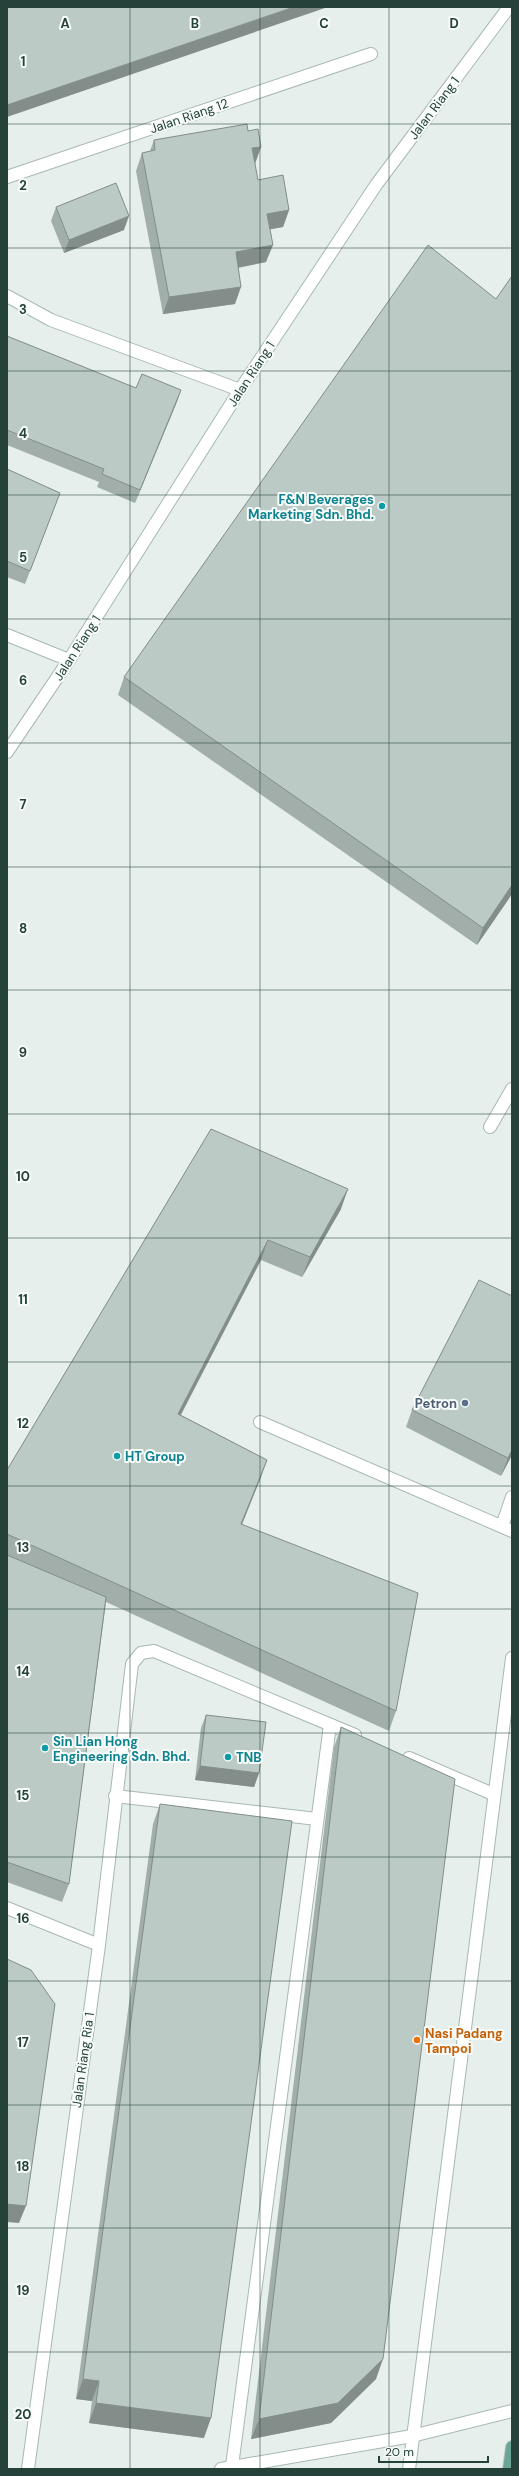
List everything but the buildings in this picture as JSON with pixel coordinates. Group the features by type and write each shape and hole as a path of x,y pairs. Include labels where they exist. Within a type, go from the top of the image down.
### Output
{"main road":[{"path":"509,2469 512,2447"}],"street":[{"name":"Jalan Riang 1","path":"7,752 69,660 240,390 376,185 509,7"},
{"name":"Jalan Riang 12","path":"7,177 371,54"},
{"path":"7,296 51,320 240,390"},
{"path":"7,635 69,660"},
{"path":"490,1127 512,1089"},
{"path":"260,1422 507,1528 512,1497"},
{"name":"Jalan Riang Ria 1","path":"28,2469 99,1945 115,1796 132,1664 141,1653 154,1651 330,1725"},
{"path":"409,2469 493,1794 512,1658"},
{"path":"366,1740 330,1725 227,2468 412,2436 512,2411"},
{"path":"394,1752 493,1794"},
{"path":"115,1796 317,1819"},
{"path":"7,1908 99,1945"}],"place":[{"name":"F&N Beverages Marketing Sdn. Bhd.","path":"382,506"},
{"name":"Petron","path":"465,1403"},
{"name":"HT Group","path":"117,1456"},
{"name":"Sin Lian Hong Engineering Sdn. Bhd.","path":"45,1748"},
{"name":"TNB","path":"228,1757"},
{"name":"Nasi Padang Tampoi","path":"417,2040"}]}
